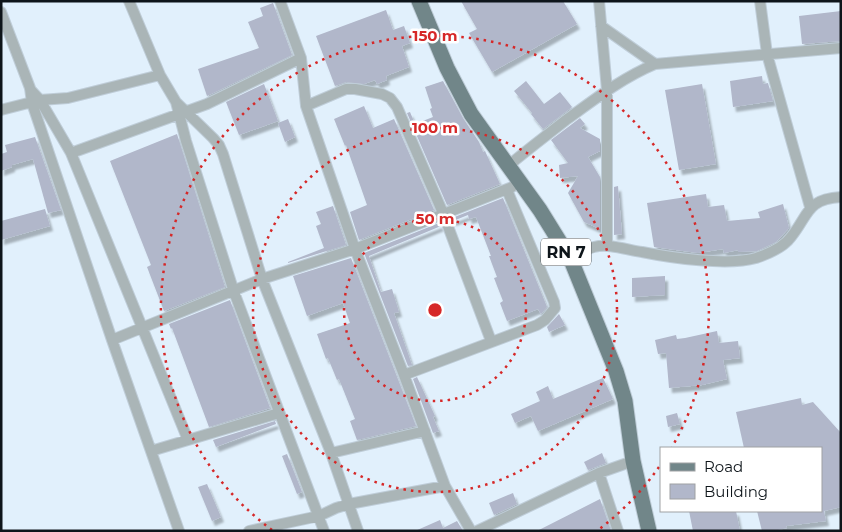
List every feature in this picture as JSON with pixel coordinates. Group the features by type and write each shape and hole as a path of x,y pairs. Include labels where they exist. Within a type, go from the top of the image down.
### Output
{"main road":[{"name":"RN 7","path":"419,1 447,68 471,114 508,166 514,187 540,210 571,260 616,371 625,401 633,460 649,531"}],"street":[{"path":"129,1 160,75 176,102 183,113 219,145 262,279 331,453 358,531"},
{"path":"280,1 301,58 306,106 355,249 445,486 471,531"},
{"path":"599,1 607,90 607,246"},
{"path":"760,1 767,54 810,207"},
{"path":"1,12 36,101 112,340 179,531"},
{"path":"601,26 655,64"},
{"path":"508,166 607,90 638,71 655,64 841,48"},
{"path":"71,153 207,104 301,58"},
{"path":"1,110 36,101 68,98 160,75"},
{"path":"306,106 346,90 355,89 382,94 390,98 397,108 443,213 491,341"},
{"path":"36,101 71,153 144,327 188,440"},
{"path":"183,113 234,292 324,531"},
{"path":"112,340 262,279 355,249 443,213 514,187 555,308 545,320 536,325 404,375"},
{"path":"571,260 593,247 607,246 665,257 732,262 754,258 774,251 790,239 810,207 822,201 841,197"},
{"path":"150,451 279,413"},
{"path":"331,453 424,432"},
{"path":"476,531 498,526 599,473 633,460"},
{"path":"599,473 618,531"},
{"path":"249,531 319,516 349,504 445,486"}],"building":[{"path":"461,1 563,1 577,24 492,72 469,33 477,29"},
{"path":"273,3 292,55 207,96 198,69 259,48 248,22 263,16 260,8"},
{"path":"386,10 393,30 404,26 410,43 402,46 409,67 386,76 387,80 377,84 375,80 364,84 346,82 335,86 316,36"},
{"path":"841,11 841,41 802,44 799,16"},
{"path":"762,76 763,84 768,83 773,101 733,107 730,81"},
{"path":"443,81 483,152 485,151 500,184 447,205 407,113 410,112 415,124 433,117 425,87"},
{"path":"526,81 544,104 560,92 572,107 543,129 514,91"},
{"path":"264,84 278,121 239,135 226,102"},
{"path":"702,84 716,164 679,170 665,90"},
{"path":"364,106 373,128 394,119 434,210 359,240 350,212 367,205 346,145 334,119"},
{"path":"580,118 585,124 580,128 600,139 600,151 588,157 600,177 600,229 584,222 568,193 578,176 560,178 559,165 568,163 551,140"},
{"path":"288,119 295,137 285,142 278,123"},
{"path":"177,134 225,287 164,311 147,267 151,265 110,161"},
{"path":"35,137 61,210 48,213 33,159 12,165 12,167 1,171 1,154 7,152 5,145"},
{"path":"618,186 622,234 614,235 614,187"},
{"path":"706,194 708,207 724,205 727,221 760,218 758,212 783,204 789,228 776,242 757,251 738,252 738,250 724,253 723,249 698,253 654,247 647,203"},
{"path":"503,198 547,307 541,314 538,309 507,321 500,303 503,301 494,278 497,277 489,256 491,256 476,217 469,219 468,215 453,221 452,218"},
{"path":"333,206 346,245 288,263 324,248 316,226 321,224 316,212"},
{"path":"45,209 50,226 1,240 1,221"},
{"path":"439,223 441,226 369,256 381,292 392,289 399,312 394,313 412,365 408,366 364,253"},
{"path":"351,258 416,426 357,440 350,421 355,419 339,379 337,380 328,358 326,359 317,334 350,323 343,303 307,316 293,276"},
{"path":"665,276 665,295 632,297 632,278"},
{"path":"230,300 270,408 209,427 169,324"},
{"path":"559,314 565,325 549,332 547,327"},
{"path":"717,331 719,343 738,341 740,358 723,360 727,379 702,385 669,388 666,353 658,354 655,340 676,335 677,339 685,338"},
{"path":"417,377 435,416 433,417 439,431 433,433 413,379"},
{"path":"603,378 613,399 538,431 531,416 515,423 511,414 540,401 536,392 548,386 553,399"},
{"path":"801,398 802,405 813,402 841,433 841,507 824,511 826,521 786,526 787,528 773,531 762,531 757,512 822,512 822,447 744,447 736,412"},
{"path":"677,413 680,424 668,427 666,416"},
{"path":"275,421 276,424 216,447 213,440"},
{"path":"602,453 606,463 588,470 584,462"},
{"path":"287,454 302,492 297,494 282,456"},
{"path":"207,484 221,517 212,521 198,487"},
{"path":"513,493 517,504 494,515 489,503"},
{"path":"600,499 611,531 537,531"},
{"path":"689,512 736,512 740,531 693,531"},
{"path":"440,520 443,528 457,521 463,531 415,531"}]}
